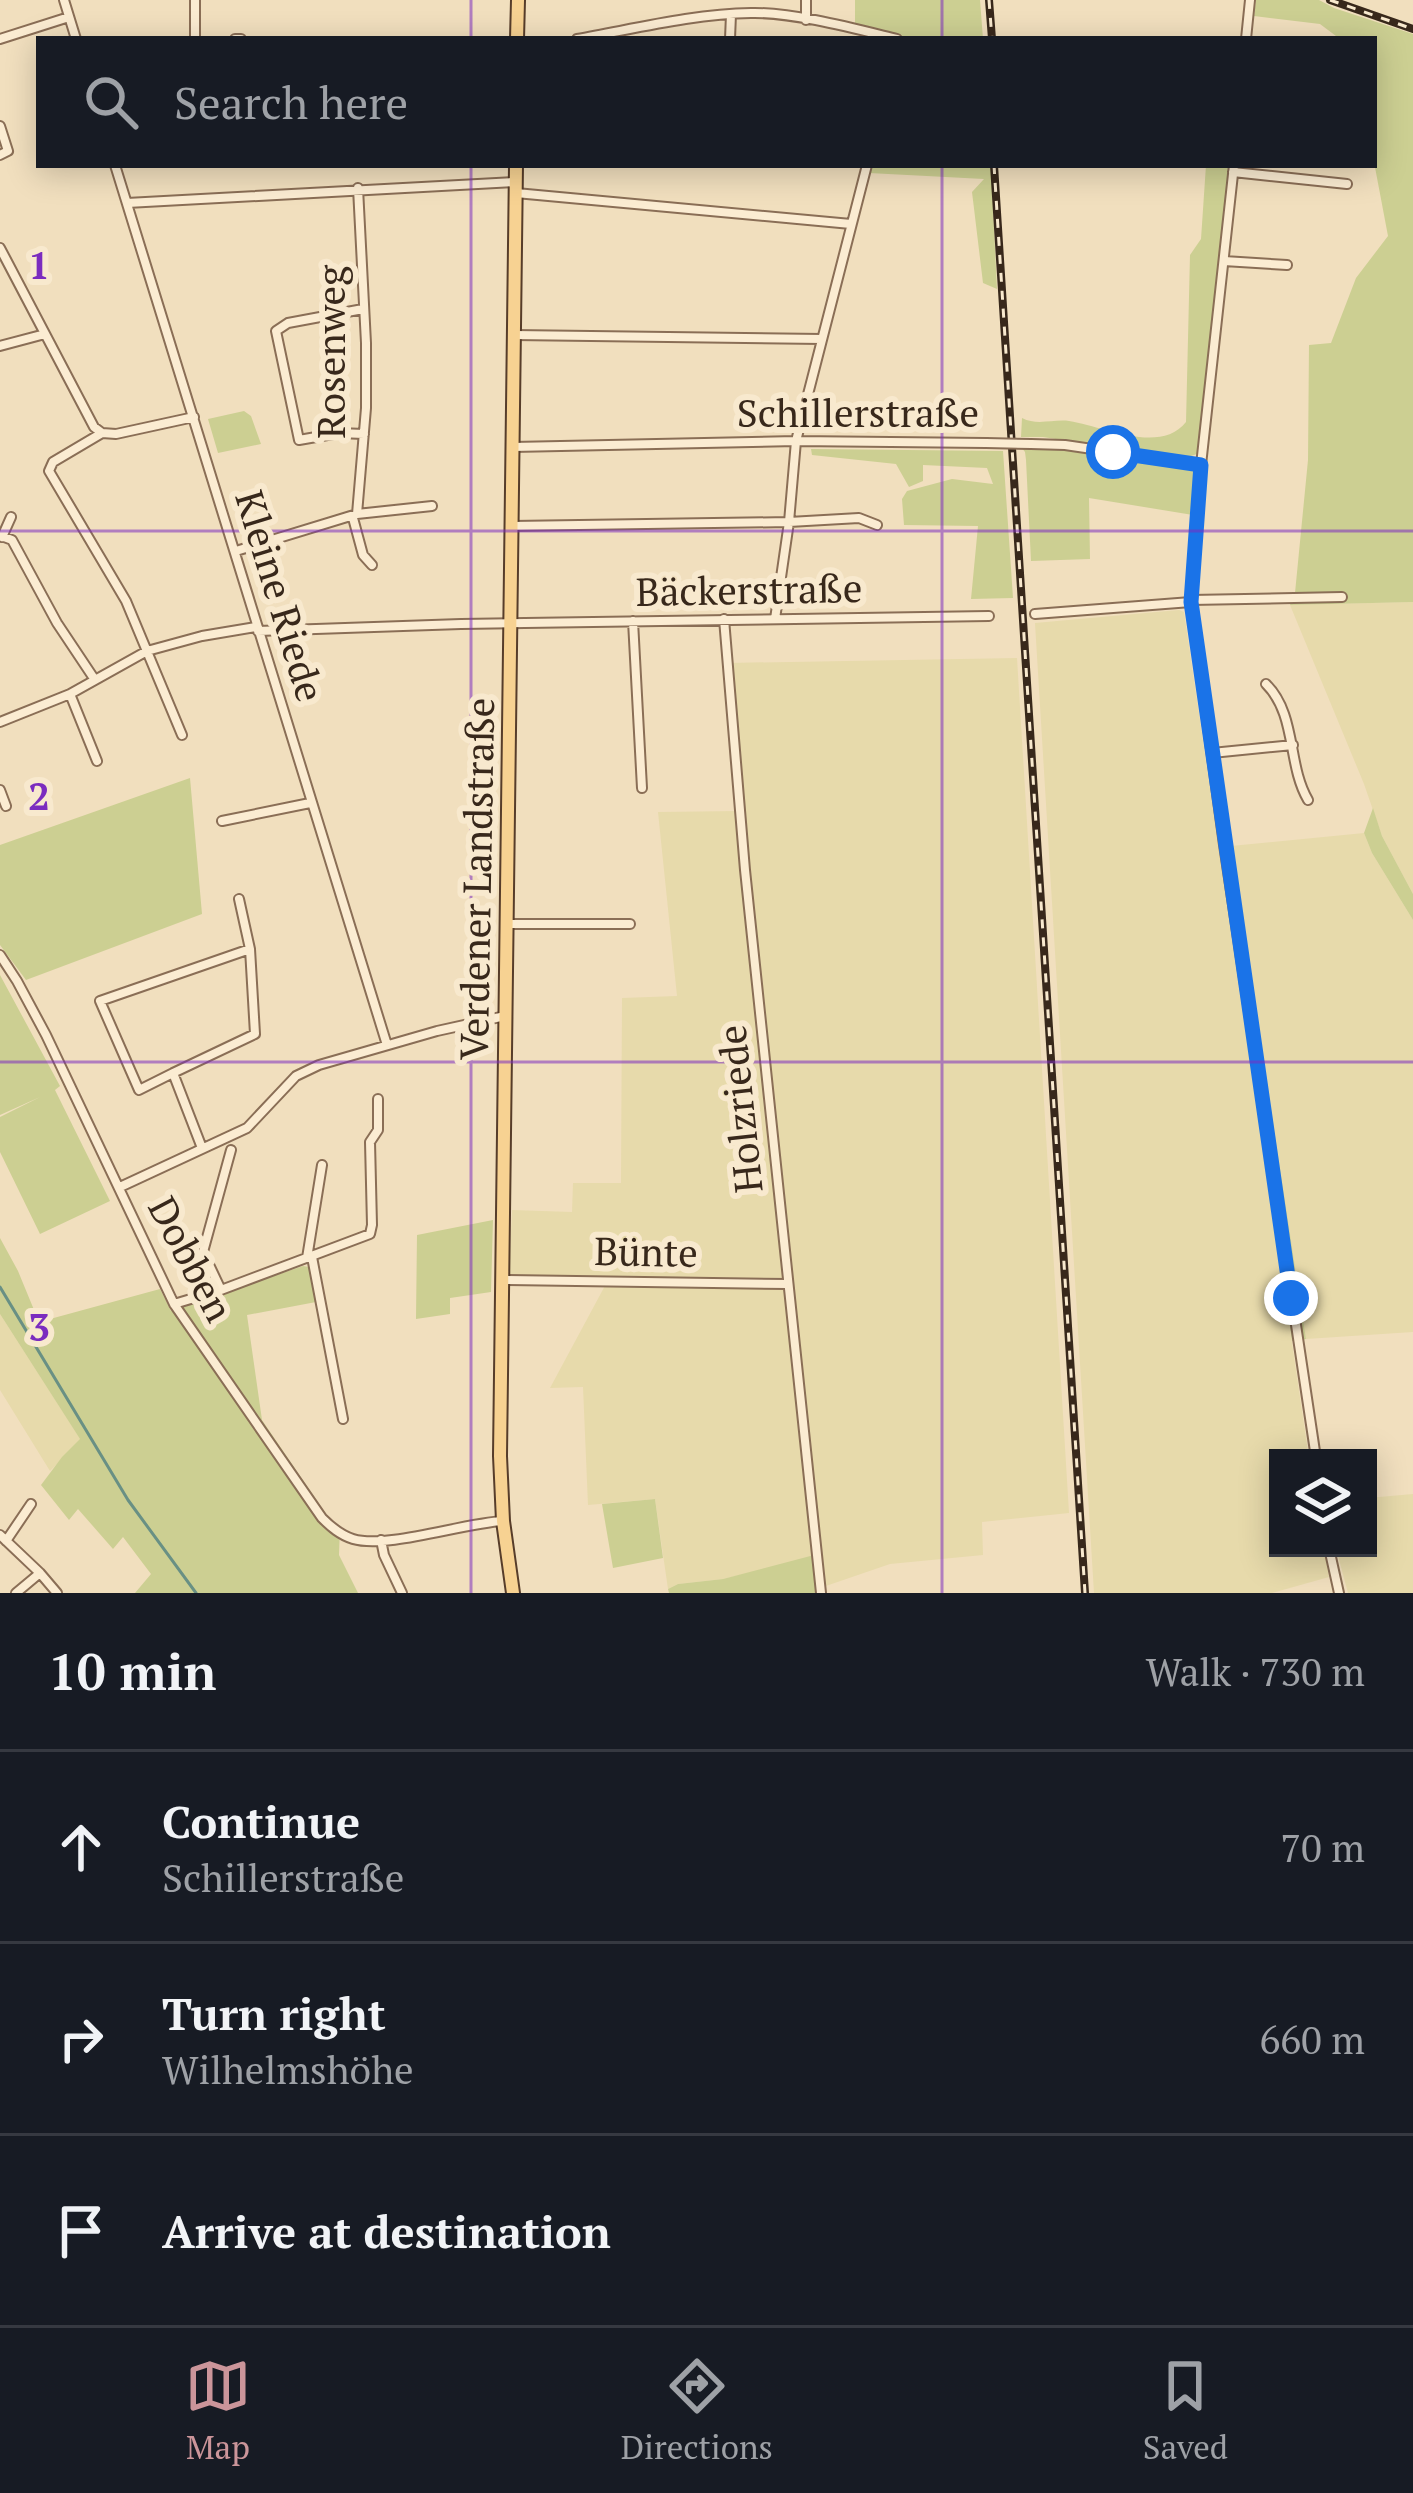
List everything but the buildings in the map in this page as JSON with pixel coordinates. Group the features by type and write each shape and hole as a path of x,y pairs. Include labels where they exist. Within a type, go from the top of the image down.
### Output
{"main road":[{"path":"518,0 518,36"},
{"name":"Verdener Landstraße","path":"513,1593 500,1461 516,168"}],"street":[{"path":"64,0 75,36"},
{"path":"195,0 195,36"},
{"path":"806,0 806,20"},
{"path":"1246,36 1250,0"},
{"path":"595,36 756,13 883,36"},
{"path":"730,36 731,14"},
{"path":"0,39 69,17"},
{"path":"0,126 8,151 0,155"},
{"name":"Kleine Riede","path":"117,168 387,1045"},
{"path":"775,619 789,522 794,441 866,168"},
{"path":"1315,1449 1191,601 1234,168 1347,184"},
{"path":"127,203 358,188 516,187 851,224"},
{"name":"Rosenweg","path":"358,188 366,343 364,434 355,516 363,555 372,565"},
{"path":"0,248 94,427 102,433"},
{"path":"1224,261 1287,265"},
{"path":"363,309 288,323 276,331 299,440 364,434"},
{"path":"0,346 46,334"},
{"path":"514,334 822,339"},
{"path":"182,735 126,601 49,471 53,462 102,433 194,417"},
{"name":"Schillerstraße","path":"513,447 794,441 1031,444 1201,465"},
{"path":"236,551 355,516 431,506"},
{"path":"11,518 2,537 12,540 57,623 95,680"},
{"path":"512,526 859,518 877,525"},
{"path":"1035,614 1191,601 1342,597"},
{"name":"Bäckerstraße","path":"0,722 70,694 147,651 202,636 257,629 988,616"},
{"name":"Holzriede","path":"724,619 745,870 821,1593"},
{"path":"633,621 643,788"},
{"path":"1266,685 1278,696 1308,800"},
{"path":"70,694 97,761"},
{"path":"1212,753 1293,745"},
{"path":"0,790 6,806"},
{"path":"222,821 310,803"},
{"path":"239,899 250,949 255,1034 139,1090 100,1001 250,949"},
{"path":"506,924 630,924"},
{"name":"Dobben","path":"0,955 26,996 174,1304 322,1518 345,1537 358,1541 503,1521"},
{"path":"120,1186 247,1128 296,1076 319,1065 505,1016"},
{"path":"173,1073 202,1148"},
{"path":"174,1304 370,1234 370,1142 378,1130 378,1100"},
{"path":"220,1290 203,1252 231,1150"},
{"path":"322,1165 309,1258 344,1419"},
{"name":"Bünte","path":"502,1280 789,1285"},
{"path":"31,1504 3,1538 56,1593"},
{"path":"381,1540 402,1593"},
{"path":"1331,1557 1340,1593"},
{"path":"16,1593 40,1573"}],"shaded area":[{"path":"1413,602 1413,894 1382,836 1290,605"},
{"path":"1184,612 1308,1449 1269,1449 1269,1557 1326,1557 1329,1577 1272,1593 1094,1593 1035,623"},
{"path":"1017,658 1069,1513 982,1522 983,1555 890,1564 820,1588 757,1571 668,1589 655,1499 588,1505 583,1387 550,1388 607,1282 509,1280 512,1210 572,1212 573,1183 621,1183 622,998 677,996 658,812 739,811 727,663"},
{"path":"1364,833 1413,920 1413,1332 1306,1339 1231,846"},
{"path":"0,1314 81,1440 50,1471 0,1390"},
{"path":"1413,1494 1413,1593 1348,1593 1338,1557 1377,1557 1377,1497"}],"green space":[{"path":"855,0 980,0 983,36 896,36 855,23"},
{"path":"1256,0 1319,0 1413,34 1413,602 1290,605 1308,460 1309,345 1331,343 1356,278 1388,236 1375,168 1377,36 1336,36 1320,24 1254,16"},
{"path":"870,168 991,168 997,289 983,283 972,192 984,179 869,173"},
{"path":"1206,168 1229,168 1197,454 1182,459 1021,437 1022,418 1069,421 1147,438 1175,432 1186,422 1190,255 1201,239"},
{"path":"244,411 251,416 261,444 218,453 208,419"},
{"path":"1021,447 1060,448 1196,470 1193,515 1089,498 1090,559 1031,561 1026,460"},
{"path":"811,449 1003,451 1013,598 971,599 978,526 904,525 902,499 907,491 952,479 993,484 987,468 923,465 923,481 909,487 896,464 812,455"},
{"path":"190,778 202,914 26,980 0,945 0,845"},
{"path":"1373,808 1382,836 1413,894 1413,920 1364,833"},
{"path":"1219,846 1231,846 1306,1339 1292,1341"},
{"path":"0,975 60,1086 55,1090 110,1201 40,1234 0,1152 0,1117 40,1097 0,1115"},
{"path":"493,1220 491,1292 450,1298 450,1314 416,1319 417,1235"},
{"path":"0,1238 39,1322 160,1289 171,1311 309,1267 316,1302 247,1315 262,1420 328,1517 340,1527 339,1555 358,1593 135,1593 151,1574 123,1537 113,1549 78,1509 69,1520 41,1485 80,1439 0,1314"},
{"path":"655,1499 663,1558 613,1568 602,1504"},
{"path":"818,1554 821,1593 669,1593 668,1589 723,1579"}],"waterway":[{"path":"0,1287 128,1500 196,1593"}],"railway":[{"path":"989,0 992,36"},
{"path":"1330,0 1413,29"},
{"path":"994,168 1085,1593"}],"route":[{"path":"1113,452 1201,465 1191,602 1291,1298"}]}
